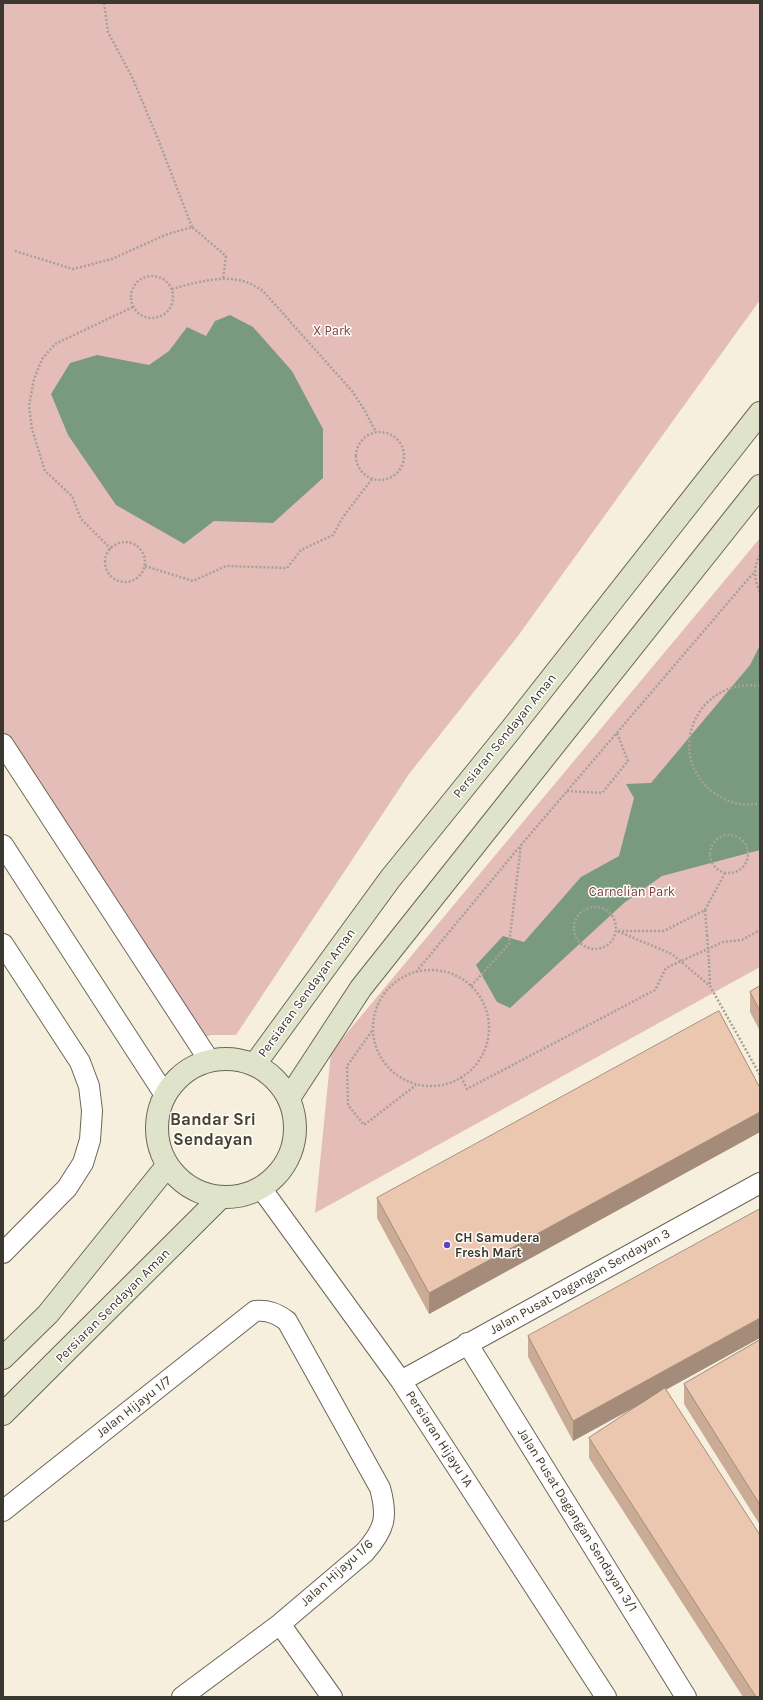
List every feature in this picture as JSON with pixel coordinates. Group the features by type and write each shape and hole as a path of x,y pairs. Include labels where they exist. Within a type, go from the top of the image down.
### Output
{"street":[{"name":"Persiaran Sendayan Aman","path":"256,1064 390,879 514,726 760,413"},
{"path":"289,1098 361,988 760,486"},
{"path":"3,744 209,1060"},
{"path":"3,845 165,1095"},
{"path":"3,944 80,1062 89,1086 92,1110 90,1140 79,1169 67,1188 3,1252"},
{"path":"225,1058 256,1064 275,1078 289,1098 295,1118 294,1138 288,1158 277,1175 261,1188 242,1196 221,1197 200,1193 182,1182 167,1166 158,1143 157,1118 165,1095 176,1079 191,1068 209,1060 225,1058"},
{"path":"3,1358 48,1314 167,1166"},
{"name":"Jalan Pusat Dagangan Sendayan 3","path":"401,1381 467,1343 760,1183"},
{"name":"Persiaran Hijayu 1A","path":"261,1188 401,1381 606,1697"},
{"name":"Persiaran Sendayan Aman","path":"3,1414 221,1197"},
{"name":"Jalan Hijayu 1/7","path":"3,1511 255,1311 268,1310"},
{"name":"Jalan Hijayu 1/6","path":"182,1697 280,1624 365,1552 376,1539 383,1524 385,1507 380,1488 287,1321 278,1314 268,1310"},
{"name":"Jalan Pusat Dagangan Sendayan 3/1","path":"467,1343 686,1697"},
{"path":"280,1624 332,1697"}],"path":[{"path":"104,3 108,32 133,79 192,227 226,256 223,279"},
{"path":"15,251 73,269 112,259 165,235 192,227"},
{"path":"157,276 163,279 172,289 172,303 164,314 150,318 143,316 133,306 131,293 137,281 143,277 157,276"},
{"path":"172,289 196,282 223,279 245,282 263,291 352,391 376,432"},
{"path":"110,548 81,519 72,496 46,471 32,429 29,406 34,379 42,359 54,344 133,306"},
{"path":"376,432 383,432 397,439 402,445 404,461 401,469 388,479 372,479 359,469 356,454 363,440 376,432"},
{"path":"145,566 193,581 226,566 287,568 301,550 333,535 343,517 372,479"},
{"path":"122,542 134,544 143,553 145,566 143,572 132,582 118,582 108,573 105,560 110,548 122,542"},
{"path":"760,555 755,571 756,584 760,592"},
{"path":"416,972 521,845 755,571"},
{"path":"760,686 747,684 728,688 711,698 698,712 690,731 689,750 694,769 705,786 722,798 740,804 760,804"},
{"path":"567,791 602,793 628,761 617,732"},
{"path":"730,834 736,836 745,843 749,854 747,861 738,871 725,873 714,866 710,854 714,842 718,838 730,834"},
{"path":"471,986 509,944 521,845"},
{"path":"710,986 706,910 725,873"},
{"path":"597,906 610,912 614,917 617,931 610,943 604,947 591,949 579,941 575,935 575,921 583,910 597,906"},
{"path":"617,931 664,931 706,910"},
{"path":"461,1077 467,1089 654,990 666,968 723,942 742,940 760,930"},
{"path":"617,931 672,954 710,986 760,1075"},
{"path":"435,970 455,975 471,986 483,1002 488,1022 488,1042 480,1059 468,1073 453,1082 434,1086 416,1085 399,1077 385,1065 376,1049 373,1031 375,1012 384,995 398,980 416,972 435,970"},
{"path":"373,1031 347,1066 348,1105 364,1125 416,1085"}],"green space":[{"name":"X Park","path":"3,3 760,3 760,300 518,636 409,774 236,1035 211,1035 189,1042 3,763"},
{"name":"Carnelian Park","path":"760,538 760,967 315,1213 331,1052"}],"shaded area":[{"path":"230,315 253,327 292,371 323,429 323,478 273,523 214,521 184,544 116,505 68,435 51,394 70,363 97,355 149,365 169,351 187,327 206,336 215,321"},
{"path":"760,645 760,850 662,876 624,903 510,1008 497,1002 476,965 503,936 524,942 581,877 619,856 634,798 626,784 651,783 750,665"}],"building":[{"path":"760,986 760,1011 750,992"},
{"path":"719,1011 760,1088 760,1112 429,1293 377,1198"},
{"path":"760,1209 760,1318 573,1421 528,1336"},
{"path":"760,1340 760,1505 684,1384"},
{"path":"665,1388 760,1535 760,1697 756,1697 589,1438"}],"place":[{"name":"CH Samudera Fresh Mart","path":"447,1245"}],"district":[{"name":"Bandar Sri Sendayan","path":"213,1130"}]}
